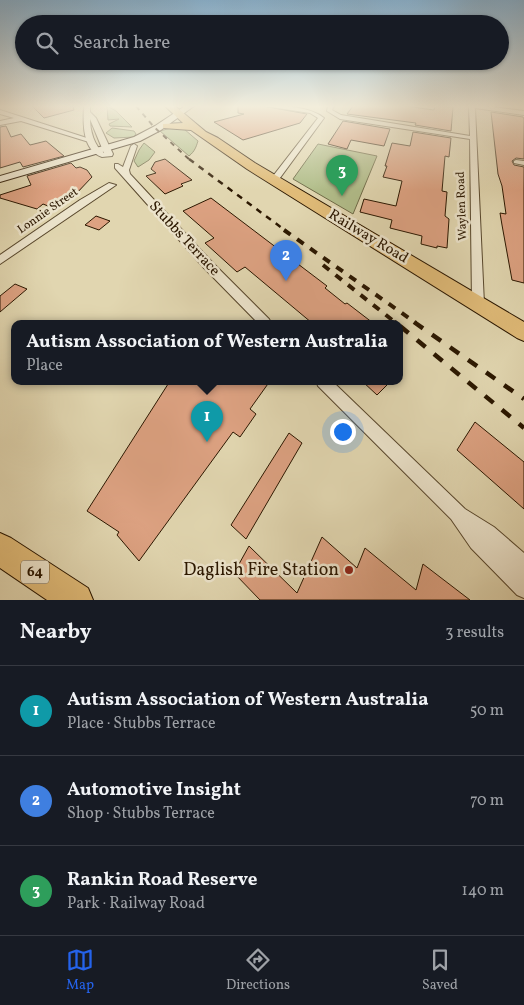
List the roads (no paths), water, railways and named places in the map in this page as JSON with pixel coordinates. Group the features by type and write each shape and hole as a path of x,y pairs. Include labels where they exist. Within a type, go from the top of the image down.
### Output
{"main road":[{"path":"130,144 149,134"},
{"path":"0,179 40,171 103,150 130,144 150,134"},
{"name":"Railway Road","path":"202,134 524,332"},
{"name":"Railway Road","path":"210,134 214,140"},
{"name":"64","path":"0,549 76,600"}],"street":[{"path":"66,134 91,141 103,150"},
{"path":"88,134 91,141"},
{"path":"98,134 103,150"},
{"path":"274,180 310,134"},
{"path":"448,134 473,138"},
{"name":"Waylen Road","path":"473,134 478,304"},
{"path":"126,175 125,170 130,144"},
{"name":"Stubbs Terrace","path":"118,166 208,265 262,320"},
{"name":"Lonnie Street","path":"0,260 83,202 112,185"},
{"path":"327,385 457,513 478,541 524,588"},
{"path":"457,513 488,533 524,566"}],"railway":[{"path":"162,134 191,161"},
{"path":"189,159 286,231"},
{"path":"284,230 416,323"},
{"path":"323,265 392,320"},
{"path":"414,322 524,399"},
{"path":"403,328 524,428"}],"place":[{"name":"Rankin Road Reserve","path":"342,196"},
{"name":"Automotive Insight","path":"286,281"},
{"name":"Autism Association of Western Australia","path":"207,442"},
{"name":"Daglish Fire Station","path":"349,570"}]}
